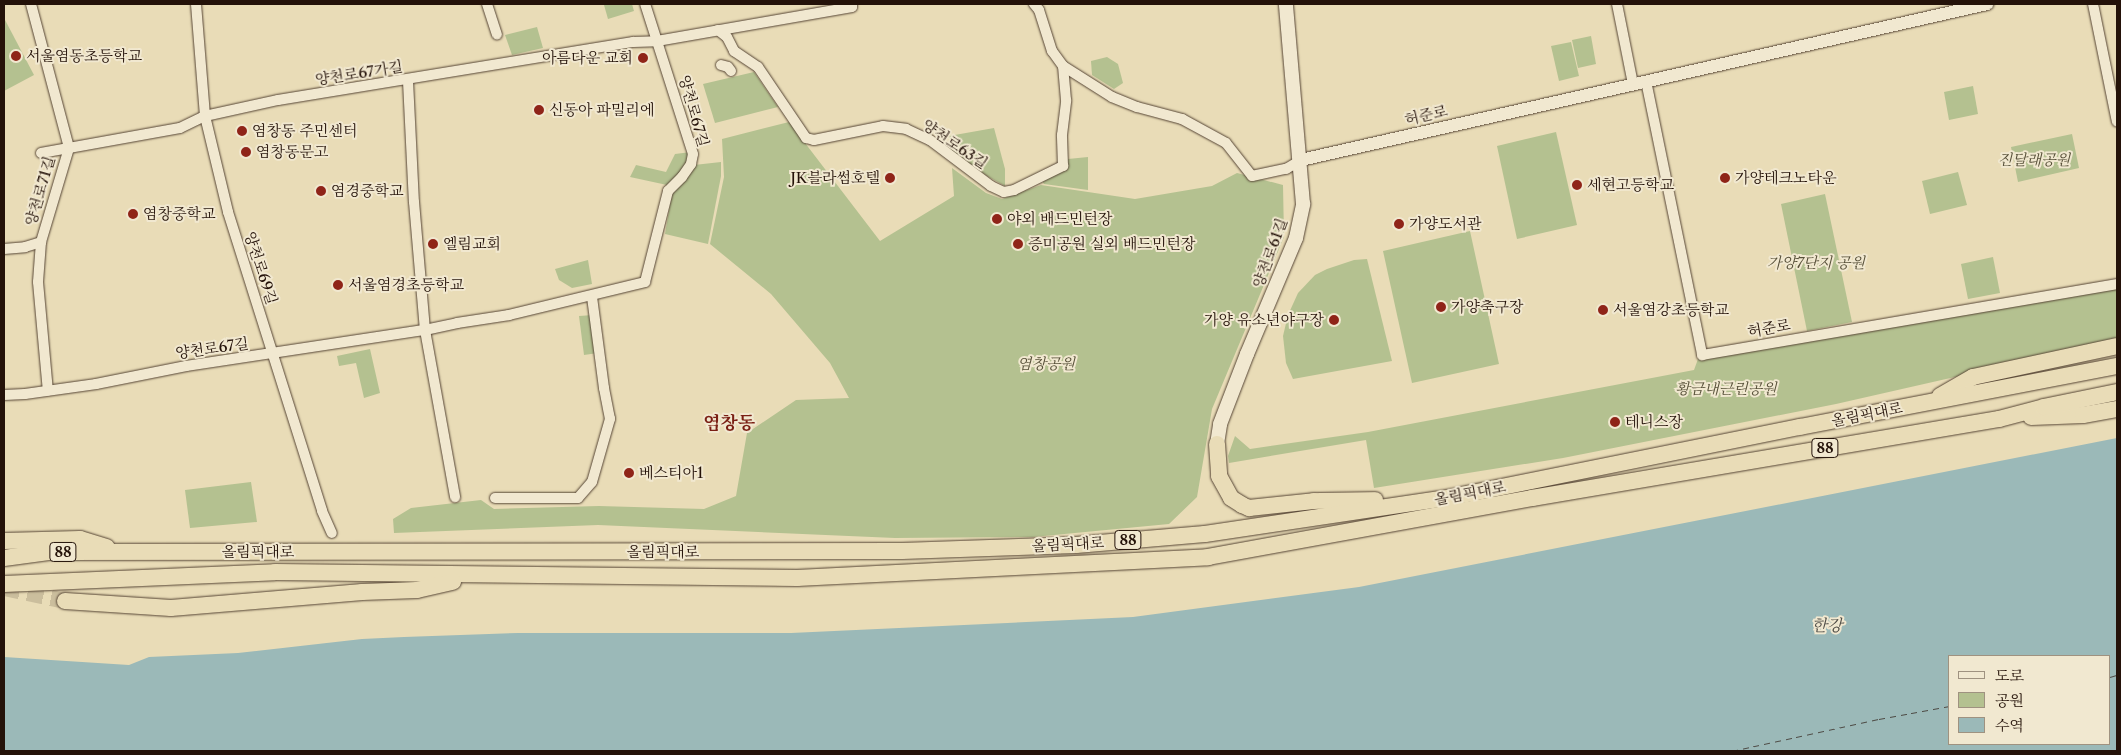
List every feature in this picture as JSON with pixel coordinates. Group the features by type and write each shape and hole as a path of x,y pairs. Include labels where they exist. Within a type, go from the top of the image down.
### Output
{"highway":[{"path":"1929,402 1973,377 2117,346"},
{"name":"올림픽대로","path":"4,558 49,552 892,551 1076,545 1205,534 1452,497 2117,366"},
{"name":"올림픽대로","path":"4,584 275,572 477,576 798,578 1208,557 1522,500 1999,419 2044,407 2117,392"},
{"path":"2083,415 2117,409"},
{"path":"1999,419 2117,413"},
{"path":"1217,444 1217,465 1225,488 1231,498 1249,508 1314,502 1452,497"},
{"path":"4,541 80,539 123,552"},
{"path":"65,601 171,608 362,592 417,590 477,576"}],"main road":[{"name":"양천로61길","path":"1217,444 1220,424 1296,238 1303,204 1301,160 1286,4"}],"street":[{"name":"양천로71길","path":"31,4 68,148 41,242 38,282 48,391"},
{"name":"양천로69길","path":"196,4 205,116 228,212 322,511 332,533"},
{"path":"487,4 497,34"},
{"name":"양천로67길","path":"4,395 48,391 186,366 425,330 509,315 592,297 645,282 668,191 677,184 691,164 693,154 645,4"},
{"name":"양천로67가길","path":"41,153 180,128 205,116 278,100 408,81 633,42 657,41 852,7 852,4"},
{"name":"양천로63길","path":"1034,4 1041,17 1052,51 1063,66 1112,97 1137,107 1182,119 1226,143 1252,176 1286,169 1301,160"},
{"path":"1041,17 1044,4"},
{"path":"1617,4 1640,83"},
{"name":"허준로","path":"1301,160 1987,4"},
{"path":"2093,4 2117,122"},
{"name":"양천로63길","path":"718,30 728,38 734,51 758,68 806,138 814,140 883,126 906,129 930,140 991,186 1004,192 1014,190 1063,166 1062,134 1066,100 1063,66"},
{"path":"721,65 728,67 731,71"},
{"path":"408,81 414,202 425,330 456,497"},
{"name":"허준로","path":"1640,83 1702,355 2117,284"},
{"path":"4,249 26,247 41,242"},
{"path":"495,498 578,498 592,482 610,419 592,297"}],"green space":[{"path":"632,4 634,11 608,19 604,5"},
{"path":"4,18 34,75 4,91"},
{"path":"537,27 543,48 512,55 505,35"},
{"path":"1591,36 1596,64 1578,68 1572,40"},
{"path":"1571,42 1579,76 1559,81 1551,46"},
{"path":"1107,57 1118,64 1123,83 1114,89 1092,75 1091,61"},
{"path":"754,72 778,107 715,123 703,84"},
{"path":"1973,86 1978,114 1949,120 1944,92"},
{"name":"염창공원","path":"789,122 880,241 954,196 952,168 986,193 1002,199 1041,185 1135,199 1212,186 1237,173 1283,185 1284,237 1212,409 1197,497 1169,524 1033,537 895,538 598,525 394,533 393,519 411,508 481,500 494,509 599,506 704,509 736,496 747,433 796,400 849,398 830,363 771,294 710,244 724,177 722,139"},
{"path":"994,128 1005,169 1005,186 987,176 950,149 949,136"},
{"path":"1556,132 1577,225 1517,239 1497,146"},
{"name":"진달래공원","path":"2072,134 2079,168 2018,182 2011,147"},
{"path":"691,152 680,176 667,185 630,177 636,165 666,172 675,154"},
{"path":"1088,157 1088,190 1044,184 1042,181 1068,169 1068,159"},
{"path":"721,162 721,176 708,244 665,234 672,193 694,165"},
{"path":"1958,172 1967,205 1930,214 1922,181"},
{"name":"가양7단지 공원","path":"1825,194 1852,322 1807,331 1781,204"},
{"name":"가양축구장","path":"1470,231 1499,364 1412,383 1383,251"},
{"path":"1993,257 2000,293 1968,299 1961,264"},
{"name":"가양 유소년야구장","path":"1367,259 1392,361 1293,379 1286,363 1283,336 1288,315 1298,293 1315,275 1327,269 1354,260"},
{"path":"588,260 592,284 572,288 559,280 555,269"},
{"name":"황금내근린공원","path":"2117,288 2117,340 1836,404 1563,458 1374,488 1366,440 1229,463 1228,456 1235,436 1250,449 1368,432 1694,370 1698,359"},
{"path":"593,315 598,353 584,355 579,316"},
{"path":"370,349 380,393 364,398 356,363 339,366 337,356"},
{"path":"251,482 257,522 190,528 185,490"}],"water":[{"name":"한강","path":"2117,438 2117,751 4,751 4,657 129,665 149,657 238,653 362,639 518,633 791,633 1133,617 1359,587"}],"ferry route":[{"path":"2111,677 2117,675"},
{"path":"1732,751 1879,719 1948,706"}],"tunnel":[{"path":"4,588 65,601"}],"place":[{"name":"서울염동초등학교","path":"16,56"},
{"name":"아름다운 교회","path":"643,58"},
{"name":"신동아 파밀리에","path":"539,110"},
{"name":"염창동 주민센터","path":"242,131"},
{"name":"염창동문고","path":"246,152"},
{"name":"JK블라썸호텔","path":"890,178"},
{"name":"가양테크노타운","path":"1725,178"},
{"name":"세현고등학교","path":"1577,185"},
{"name":"염경중학교","path":"321,191"},
{"name":"염창중학교","path":"133,214"},
{"name":"야외 배드민턴장","path":"997,219"},
{"name":"가양도서관","path":"1399,224"},
{"name":"엘림교회","path":"433,244"},
{"name":"증미공원 실외 배드민턴장","path":"1018,244"},
{"name":"서울염경초등학교","path":"338,285"},
{"name":"가양축구장","path":"1441,307"},
{"name":"서울염강초등학교","path":"1603,310"},
{"name":"가양 유소년야구장","path":"1334,320"},
{"name":"테니스장","path":"1615,422"},
{"name":"베스티아1","path":"629,473"}],"district":[{"name":"염창동","path":"729,423"}]}
